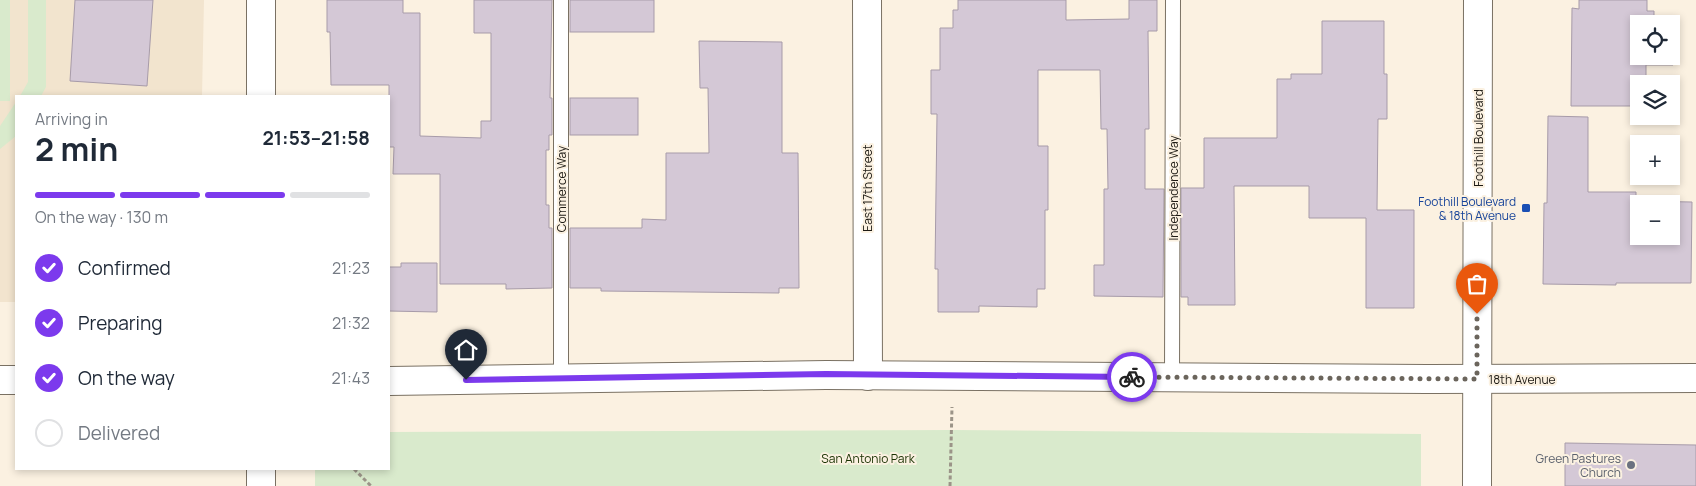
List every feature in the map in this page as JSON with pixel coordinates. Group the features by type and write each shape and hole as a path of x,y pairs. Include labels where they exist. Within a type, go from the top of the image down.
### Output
{"street":[{"path":"261,0 261,95"},
{"name":"East 17th Street","path":"867,0 868,376"},
{"name":"Foothill Boulevard","path":"1477,486 1478,0"},
{"name":"18th Avenue","path":"390,381 826,374 868,376 1477,379 1696,378"},
{"path":"0,380 15,380"},
{"path":"261,470 261,486"}],"lane":[{"name":"Commerce Way","path":"561,0 561,378"},
{"name":"Independence Way","path":"1172,377 1173,0"}],"path":[{"path":"950,486 953,430 952,376"},
{"path":"355,470 372,486"}],"shaded area":[{"path":"0,0 204,0 202,95 15,95 15,302 0,302"}],"green space":[{"path":"0,0 10,0 10,101 0,101"},
{"path":"28,0 46,0 46,87 42,95 21,95 28,82"},
{"path":"15,104 15,137 0,149 0,126"},
{"name":"San Antonio Park","path":"953,430 1421,434 1421,486 315,486 315,470 390,470 390,432"}],"building":[{"path":"75,0 153,0 147,86 70,81"},
{"path":"327,0 403,0 403,13 420,13 420,136 481,138 481,121 491,121 491,33 474,33 474,0 552,0 550,98 552,98 552,135 549,135 549,150 546,150 546,205 549,205 549,228 552,228 552,288 506,289 506,284 440,284 440,174 393,174 394,147 390,147 389,85 331,85 330,32 327,32"},
{"path":"570,0 654,0 654,32 570,32"},
{"path":"958,0 1066,0 1066,20 1129,19 1129,0 1157,0 1157,31 1148,31 1149,129 1145,129 1145,189 1164,189 1163,297 1094,296 1094,265 1104,265 1104,189 1108,189 1107,129 1101,129 1100,70 1038,70 1038,146 1048,146 1048,210 1045,210 1045,289 1037,289 1037,307 979,306 979,312 938,312 938,269 935,269 937,114 931,114 931,70 940,70 940,28 953,28 953,10 958,10"},
{"path":"1579,0 1647,0 1647,11 1654,11 1654,15 1630,15 1630,65 1646,65 1646,75 1630,75 1630,106 1571,106 1572,8 1579,9"},
{"path":"1322,21 1384,21 1384,74 1387,74 1387,119 1378,119 1377,210 1414,210 1414,308 1366,308 1366,218 1309,218 1309,186 1234,186 1235,305 1188,305 1188,297 1181,297 1181,188 1204,188 1204,138 1277,138 1277,79 1291,79 1291,74 1322,74"},
{"path":"699,41 782,42 782,153 798,153 799,288 779,288 779,293 601,291 601,288 570,288 570,228 642,228 642,219 666,220 666,153 709,153 708,88 700,88"},
{"path":"570,98 638,98 638,135 570,135"},
{"path":"1548,116 1588,117 1588,192 1636,192 1636,195 1630,195 1630,245 1680,245 1680,202 1692,202 1691,283 1543,284 1544,203 1547,203"},
{"path":"401,263 437,263 437,312 390,311 390,267 401,267"},
{"name":"Green Pastures Church","path":"1565,443 1696,445 1696,486 1565,486"}],"way so far":[{"path":"1132,377 1477,379 1477,314"}],"place":[{"name":"Foothill Boulevard & 18th Avenue","path":"1526,208"},
{"name":"Green Pastures Church","path":"1631,465"}],"route":[{"path":"466,380 826,374 868,376 1132,377"}]}
